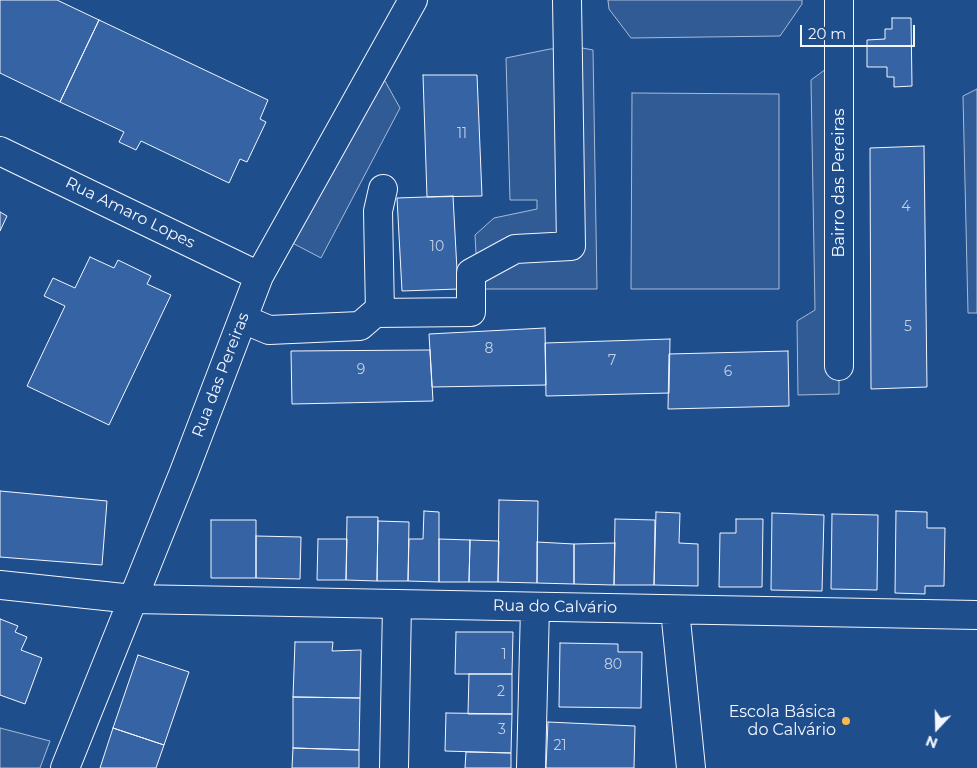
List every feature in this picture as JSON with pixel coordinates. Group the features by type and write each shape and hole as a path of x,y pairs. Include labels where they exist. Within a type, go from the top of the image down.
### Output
{"street":[{"name":"Rua das Pereiras","path":"65,768 259,276 413,0"},
{"path":"243,319 269,330 287,330 360,326 375,313 471,312 471,273 515,249 571,246 567,0"},
{"name":"Bairro das Pereiras","path":"838,0 839,366"},
{"name":"Rua Amaro Lopes","path":"0,151 259,276"},
{"path":"380,313 378,211 383,189"},
{"name":"Rua do Calvário","path":"0,585 133,599 977,615"},
{"path":"394,768 397,604"},
{"path":"531,768 535,607"},
{"path":"675,610 690,768"}],"shaded area":[{"path":"608,0 802,0 802,4 780,36 631,38 609,9"},
{"path":"567,45 593,50 597,289 478,289 475,235 494,218 537,209 537,200 510,200 506,58 550,49 567,49"},
{"path":"826,69 839,69 839,394 798,395 797,321 815,310 811,80"},
{"path":"371,73 385,81 400,108 321,258 281,237"},
{"path":"977,89 977,313 968,313 963,96"},
{"path":"632,93 779,94 779,289 631,289"},
{"path":"0,728 50,741 40,768 0,768"}],"building":[{"path":"0,0 57,0 99,20 60,102 0,73"},
{"path":"892,18 911,18 912,86 894,87 894,77 887,77 887,67 867,67 867,40 885,39 885,29 892,29"},
{"path":"99,20 268,100 260,119 266,122 247,162 240,159 229,183 141,141 136,150 119,142 124,132 60,102"},
{"path":"423,75 477,75 482,196 427,197"},
{"path":"924,146 927,387 871,389 870,148"},
{"path":"453,196 458,289 402,291 397,198"},
{"path":"0,212 7,216 0,231"},
{"path":"90,257 114,268 118,260 151,276 147,284 171,295 109,425 27,386 65,306 44,296 53,278 75,288"},
{"path":"545,328 546,385 432,387 429,334"},
{"path":"670,339 669,393 546,396 545,343"},
{"path":"430,350 433,401 292,404 291,351"},
{"path":"788,351 789,406 668,409 669,354"},
{"path":"0,491 107,501 102,565 0,557"},
{"path":"499,500 538,501 537,583 498,582"},
{"path":"424,511 439,512 439,582 408,581 409,539 423,539"},
{"path":"896,511 927,512 927,528 945,528 944,586 925,586 925,594 895,593"},
{"path":"656,512 680,513 679,543 698,544 698,586 654,585"},
{"path":"772,513 824,515 822,591 771,590"},
{"path":"832,514 878,515 877,590 831,589"},
{"path":"347,517 378,517 377,581 346,580"},
{"path":"615,519 655,520 654,585 614,585"},
{"path":"736,519 763,519 762,587 719,587 720,533 736,533"},
{"path":"211,520 256,520 256,578 211,578"},
{"path":"378,521 409,522 408,581 377,581"},
{"path":"256,536 301,537 300,579 256,578"},
{"path":"318,539 347,539 346,580 317,580"},
{"path":"439,539 470,540 469,582 439,582"},
{"path":"470,540 499,541 498,582 469,582"},
{"path":"537,542 574,544 574,584 537,583"},
{"path":"615,543 614,585 574,584 574,544"},
{"path":"0,619 18,626 15,632 27,637 21,650 42,658 25,704 0,695"},
{"path":"456,632 513,632 512,674 455,674"},
{"path":"295,642 333,642 332,651 361,650 360,698 293,697"},
{"path":"560,643 618,644 618,652 642,652 641,708 559,707"},
{"path":"138,655 189,672 164,745 113,728"},
{"path":"469,674 512,674 512,714 468,714"},
{"path":"293,697 360,698 359,750 293,748"},
{"path":"446,713 512,714 511,753 445,751"},
{"path":"548,722 635,726 634,768 546,768"},
{"path":"113,728 164,745 156,768 100,768"},
{"path":"293,748 359,750 359,768 292,768"},
{"path":"466,752 511,753 511,768 465,768"}],"place":[{"name":"Escola Básica do Calvário","path":"846,721"}]}
